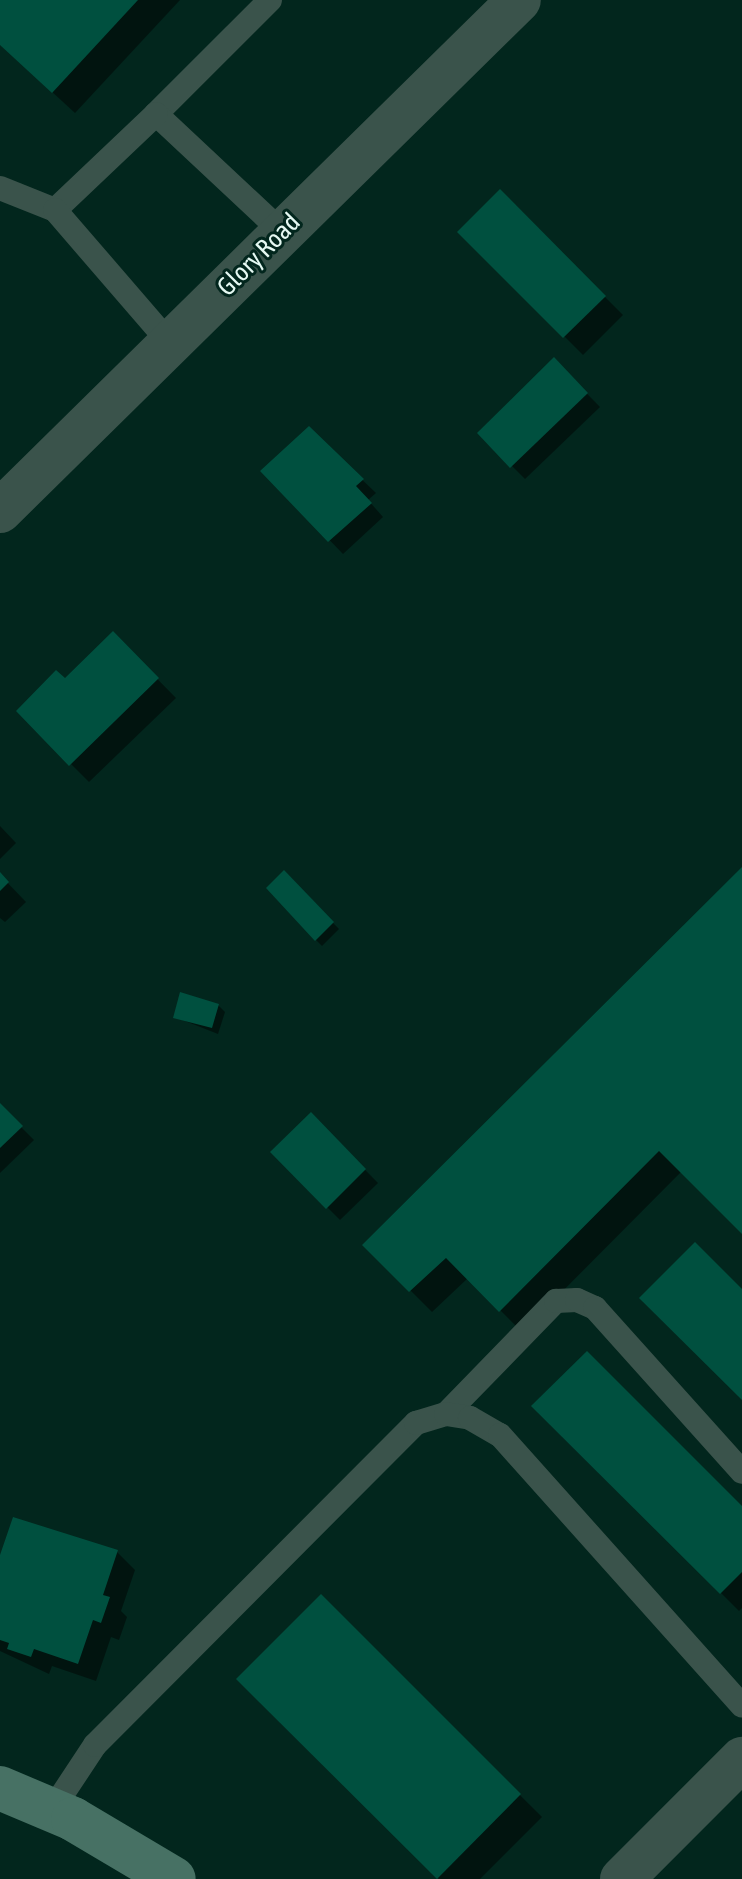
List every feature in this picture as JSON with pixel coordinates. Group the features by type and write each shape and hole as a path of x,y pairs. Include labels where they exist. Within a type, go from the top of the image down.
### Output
{"street":[{"name":"Glory Road","path":"0,511 519,0"},
{"path":"641,1872 742,1759"},
{"path":"0,1788 52,1810 174,1879"}],"lane":[{"path":"55,210 270,0"},
{"path":"156,114 282,232"},
{"path":"1,186 55,210 170,343"},
{"path":"446,1414 556,1301 577,1300 595,1308 742,1472"},
{"path":"52,1810 95,1745 416,1423 446,1414 470,1418 500,1435 742,1706"}],"building":[{"path":"0,0 138,0 52,93 0,45"},
{"path":"500,189 606,296 563,338 457,232"},
{"path":"554,357 588,393 510,468 477,433"},
{"path":"309,426 364,479 356,486 372,503 328,542 260,471"},
{"path":"113,631 159,678 69,766 16,711 56,670 65,678"},
{"path":"742,867 742,1234 659,1151 499,1312 446,1258 409,1292 362,1245"},
{"path":"284,870 334,922 315,941 266,888"},
{"path":"0,872 9,882 0,891"},
{"path":"180,992 219,1004 212,1028 173,1018"},
{"path":"0,1103 23,1126 0,1148"},
{"path":"311,1112 366,1169 326,1209 270,1152"},
{"path":"695,1242 742,1289 742,1400 639,1298"},
{"path":"587,1351 742,1506 742,1572 720,1594 531,1406"},
{"path":"13,1517 118,1550 103,1595 110,1597 101,1623 93,1620 78,1664 34,1649 31,1657 7,1649 9,1643 0,1640 0,1555"},
{"path":"321,1594 521,1794 437,1879 236,1679"}]}
